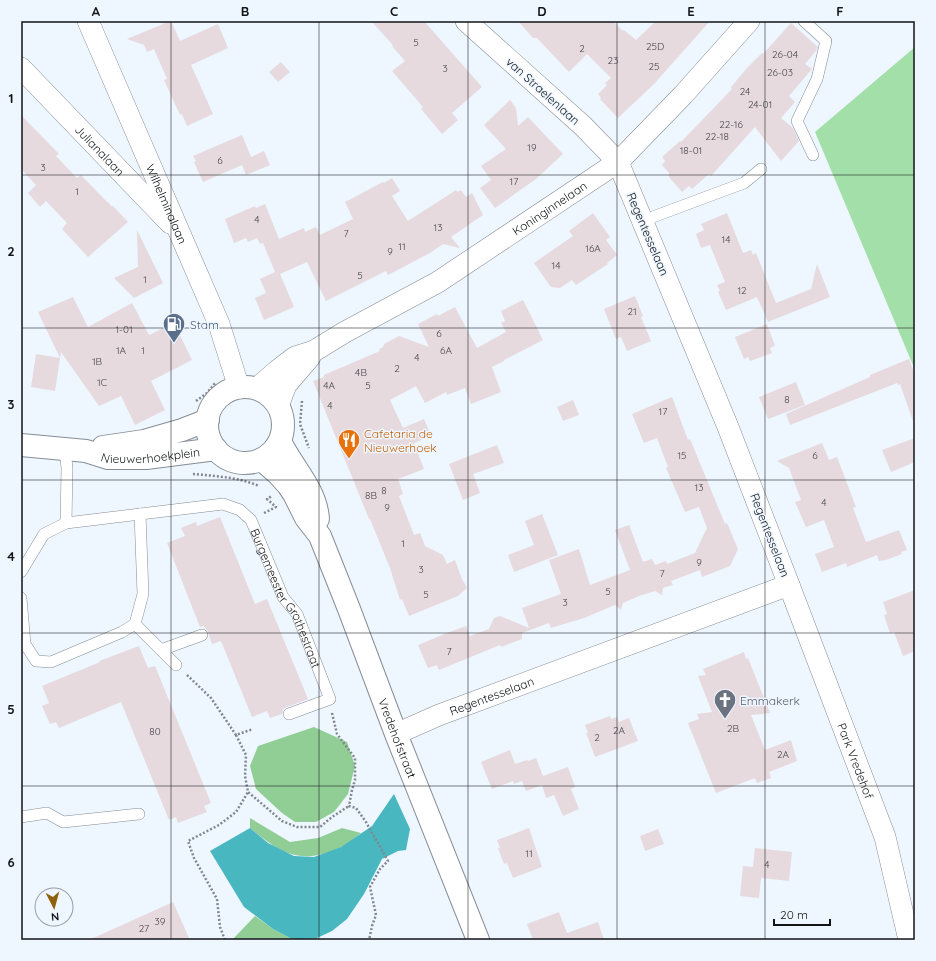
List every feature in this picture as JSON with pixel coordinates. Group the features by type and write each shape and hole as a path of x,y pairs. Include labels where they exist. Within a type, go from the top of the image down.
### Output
{"main road":[{"path":"243,383 271,398 278,406 283,422 283,430 280,441 277,447 262,460 252,463 233,461 224,457 210,440 208,420 210,412 218,400 243,383"},
{"name":"Nieuwerhoekplein","path":"76,451 144,441 182,430 208,420"},
{"name":"Vredehofstraat","path":"280,441 284,450 309,488 318,515 320,536"},
{"path":"21,445 76,451"},
{"name":"Nieuwerhoekplein","path":"76,451 108,458 146,458 216,449"},
{"name":"Vredehofstraat","path":"262,460 288,485 306,518 320,536 396,734 478,940"}],"street":[{"name":"Wilhelminalaan","path":"88,21 243,383"},
{"name":"van Straelenlaan","path":"466,21 583,126 618,162"},
{"name":"Koninginnelaan","path":"243,383 278,370 295,357 314,352 345,332 438,282 618,162 683,95 749,21"},
{"name":"Julianalaan","path":"21,68 180,233"},
{"name":"Regentesselaan","path":"396,734 439,715 789,585 728,426 618,162"},
{"name":"Koninginnelaan","path":"278,406 286,385 314,352"},
{"name":"Park Vredehof","path":"789,585 885,837 909,940"}],"lane":[{"path":"804,21 826,41 817,79 797,121 813,155"},
{"path":"642,222 744,183 761,169"},
{"path":"66,523 67,468 76,451"},
{"name":"Burgemeester Grothestraat","path":"21,572 44,534 66,523 223,504 240,510 251,520 283,597 297,614 330,699"},
{"path":"21,598 25,644 36,661 51,662 122,632 135,624 143,594 140,514"},
{"path":"135,624 176,665"},
{"path":"161,650 202,635"},
{"path":"289,714 330,699"},
{"path":"21,817 47,813 63,822 139,814"}],"path":[{"path":"192,403 207,393 222,375 243,383"},
{"path":"302,399 300,424 306,439"},
{"path":"202,475 233,478 247,481 262,487"},
{"path":"176,665 212,698 236,735 246,754 245,776 248,792 282,821 298,827 320,827 349,806 355,780 355,758 337,734 330,699"},
{"path":"236,735 253,729"},
{"path":"225,940 220,927 217,899 194,858 188,841 219,825 236,812 248,792"},
{"path":"349,806 356,808 366,822 388,861 380,869 370,887 376,915 369,940"}],"green space":[{"path":"915,47 915,370 815,132"},
{"path":"314,727 347,742 355,766 348,794 334,812 316,822 295,822 282,813 256,789 250,766 258,746"},
{"path":"250,818 290,842 318,838 342,828 361,833 344,846 327,853 314,856 303,856 292,854 272,845 250,828"},
{"path":"255,916 273,929 290,938 317,938 317,940 232,940"}],"water":[{"path":"394,794 410,829 406,850 398,851 382,859 364,894 347,919 332,931 317,938 290,938 273,929 244,907 210,851 250,828 268,843 294,856 314,857 341,847 372,826"}],"building":[{"path":"170,21 180,41 218,24 228,48 191,65 213,114 187,126 182,114 180,115 164,80 167,79 154,49 147,52 144,45 127,39"},
{"path":"371,21 424,21 482,87 452,113 458,120 442,134 421,109 423,107 392,71 405,61 392,46 393,45"},
{"path":"518,21 613,21 623,31 624,30 636,40 656,21 710,21 654,84 618,118 600,99 601,98 598,94 607,85 605,83 611,78 587,54 569,72 537,38 533,38"},
{"path":"791,23 818,47 805,64 812,69 789,96 795,102 781,118 793,128 799,141 781,161 755,127 711,176 709,174 692,189 689,186 682,192 669,177 669,173 662,165 665,161 662,157 680,141 681,142 732,89 731,87 746,69 762,53 763,54"},
{"path":"281,62 290,72 278,82 269,72"},
{"path":"510,100 516,108 518,126 528,117 563,154 536,179 495,208 480,188 491,180 481,166 506,149 484,125"},
{"path":"21,115 59,154 56,156 77,178 81,175 128,222 88,257 62,229 67,223 46,201 40,207 28,193 36,185 21,169"},
{"path":"242,135 251,157 264,151 270,165 246,175 242,165 203,182 194,162 196,161 193,156"},
{"path":"392,178 400,191 392,196 408,221 456,190 457,192 461,190 466,197 472,193 483,215 451,237 460,248 443,244 430,253 388,275 386,271 326,301 307,262 280,274 294,307 264,320 255,298 266,293 260,279 275,272 263,243 260,244 257,238 248,242 246,238 234,243 225,219 255,206 256,208 265,204 279,239 304,228 305,232 316,227 320,235 353,219 345,202"},
{"path":"593,213 610,237 606,240 617,255 607,263 608,264 576,285 572,280 560,288 551,287 534,263 573,236 569,231"},
{"path":"727,213 743,253 751,250 753,255 756,253 776,303 811,289 817,264 830,297 768,322 757,297 726,310 718,292 720,291 717,285 725,282 710,245 701,248 696,234 704,230 701,224"},
{"path":"137,230 163,283 134,298 114,278 138,267"},
{"path":"635,296 643,316 641,317 651,341 627,351 621,337 616,339 604,309"},
{"path":"73,297 88,327 132,303 149,335 174,323 192,360 151,381 165,410 135,425 121,396 99,406 61,352 55,391 31,387 36,354 60,358 38,312"},
{"path":"523,300 543,340 492,367 501,392 471,404 465,388 447,395 446,392 425,403 416,386 390,400 403,428 424,419 431,436 414,443 424,469 398,479 403,494 399,496 414,535 420,533 425,546 443,555 447,564 455,560 467,588 458,596 409,616 402,599 400,600 390,568 313,381 380,351 379,349 383,347 384,344 399,336 429,347 418,324 455,307 477,348 506,332 501,323 505,321 501,311"},
{"path":"767,324 775,346 770,348 772,353 750,361 748,357 744,359 735,337"},
{"path":"909,359 915,374 915,420 913,421 900,384 898,385 897,383 790,425 786,414 870,377 870,375"},
{"path":"796,382 805,405 768,419 759,397"},
{"path":"672,397 688,440 690,439 725,524 727,523 738,549 730,566 702,577 700,570 671,581 673,585 663,588 662,595 655,591 639,596 623,603 621,610 615,605 584,618 551,628 549,623 522,633 522,639 501,647 500,645 439,670 437,665 428,668 418,645 447,633 466,626 470,636 489,629 494,618 500,616 529,628 522,608 561,594 549,560 579,549 590,585 630,570 615,530 629,525 643,562 652,559 655,565 666,561 667,564 695,553 707,528 699,507 685,512 666,468 668,467 657,438 644,443 632,414"},
{"path":"573,400 579,415 563,421 557,407"},
{"path":"915,438 915,462 891,472 882,450"},
{"path":"822,443 829,460 837,457 856,507 853,508 866,542 899,530 907,550 901,552 902,554 879,561 877,555 847,567 846,563 822,572 815,554 834,547 824,520 806,527 795,502 801,500 789,468 777,461"},
{"path":"497,445 504,463 473,474 480,493 463,500 449,464"},
{"path":"542,514 558,555 514,572 508,555 534,545 525,521"},
{"path":"220,517 255,604 267,599 308,699 283,709 282,714 270,718 267,711 252,717 221,641 212,644 208,632 204,626 200,627 167,543 185,536 181,528 196,522 197,526"},
{"path":"915,590 915,651 903,656 894,632 890,633 884,615 887,614 883,602"},
{"path":"139,646 148,668 155,666 211,803 204,806 207,812 178,823 176,817 169,820 121,702 59,728 56,722 50,724 42,706 49,703 42,686 100,662 99,661"},
{"name":"Emmakerk","path":"744,652 746,659 748,658 770,713 751,715 765,750 791,740 797,761 769,772 771,778 757,783 755,778 716,793 688,723 699,719 697,714 712,712 698,676 706,675 703,669"},
{"path":"610,716 611,719 617,717 619,722 629,718 638,741 595,757 586,733 588,733 585,725"},
{"path":"510,750 515,764 536,758 543,776 568,767 575,787 571,789 579,809 563,816 554,795 546,798 542,785 526,791 522,781 514,784 513,781 492,789 481,762"},
{"path":"529,828 542,867 513,878 507,863 504,864 498,848 500,848 497,840"},
{"path":"658,829 664,844 645,851 640,836"},
{"path":"755,848 792,852 789,881 761,878 759,898 740,896 743,866 753,867"},
{"path":"173,902 190,940 89,940"},
{"path":"559,912 567,933 598,922 604,940 533,940 527,924"}],"place":[{"name":"Stam","path":"174,344"},
{"name":"Cafetaria de Nieuwerhoek","path":"349,460"},
{"name":"Emmakerk","path":"725,720"}]}
